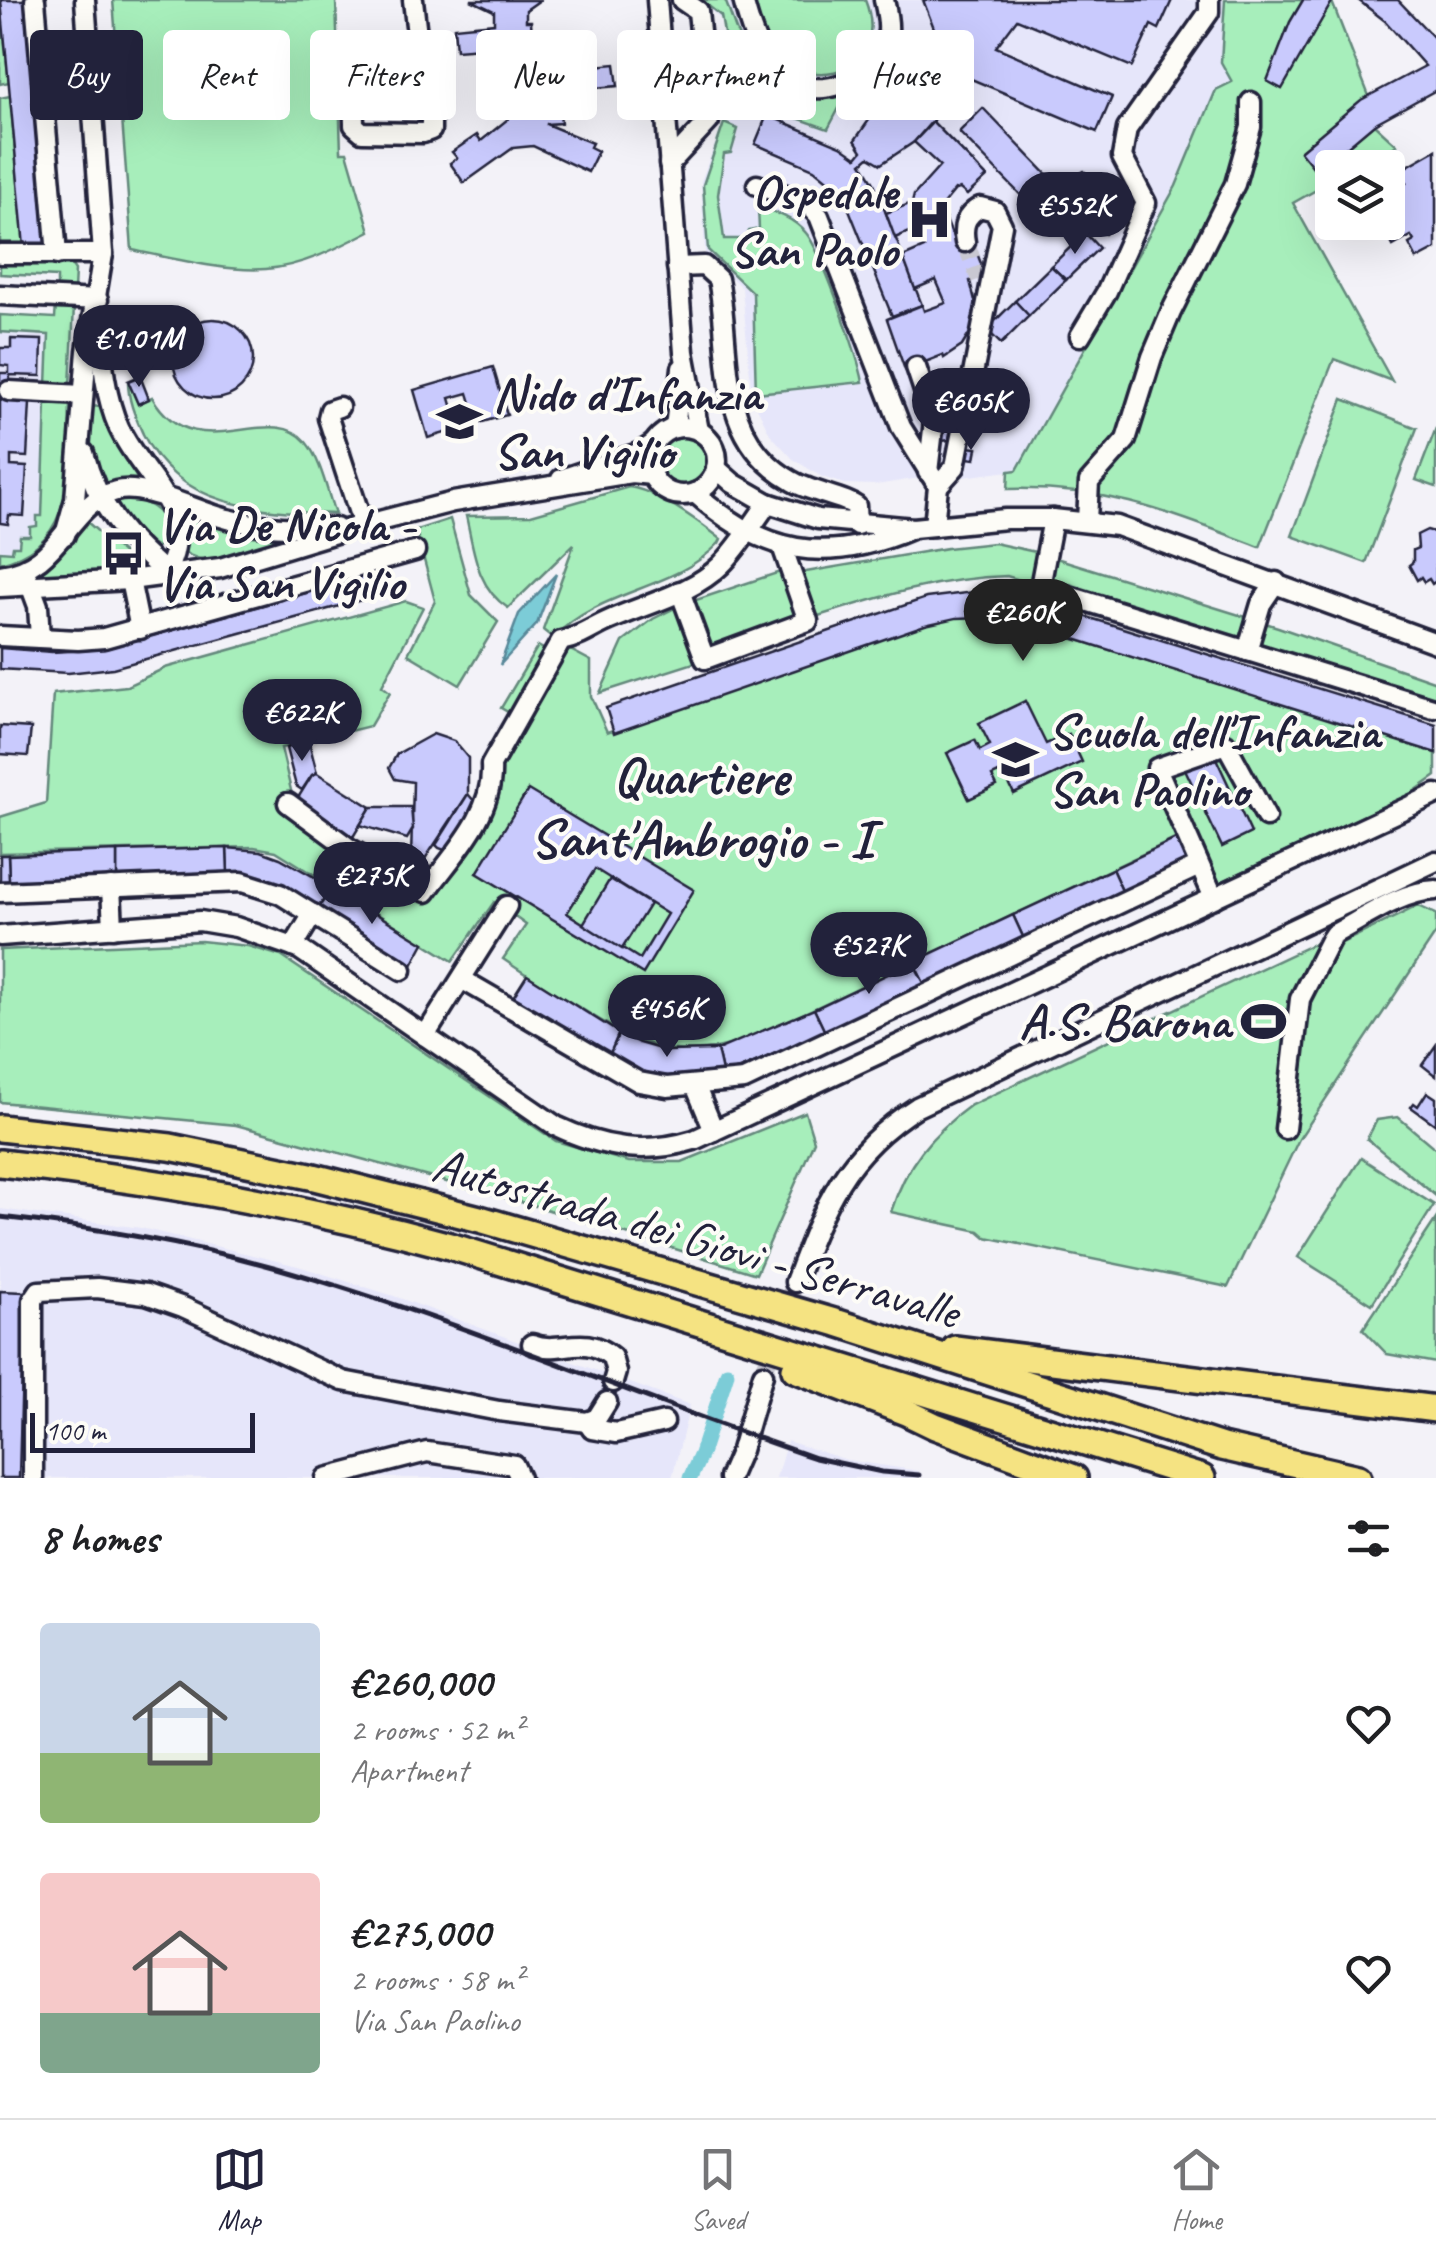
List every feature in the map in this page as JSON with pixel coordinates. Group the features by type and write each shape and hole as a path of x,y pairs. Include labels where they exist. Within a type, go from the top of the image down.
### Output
{"highway":[{"name":"Autostrada dei Giovi - Serravalle","path":"0,1128 170,1146 480,1219 896,1341 1222,1447 1358,1478"},
{"name":"Autostrada dei Giovi - Serravalle","path":"0,1162 138,1178 342,1216 1202,1478"},
{"path":"666,1314 744,1352 1074,1478"},
{"path":"896,1341 1436,1409"}],"street":[{"path":"34,0 57,255"},
{"path":"65,534 76,499 86,350 98,300 103,254 85,0"},
{"path":"413,0 417,30"},
{"path":"654,444 649,460 652,475 660,486 671,493 696,493 708,484 716,468 714,449 699,431 684,352 657,0"},
{"path":"670,164 709,122 698,10 682,0"},
{"path":"743,0 757,46 770,64 794,84 820,88 859,76 881,52 888,29 884,0"},
{"path":"1080,336 1107,291 1146,203 1122,156 1126,129 1209,12 1209,0"},
{"path":"352,90 366,101 424,99 431,107 431,130 358,131 354,125 352,90"},
{"path":"1088,521 1090,482 1126,440 1170,312 1236,184 1251,127 1251,102"},
{"path":"757,185 806,202 818,216 901,428 933,479"},
{"path":"933,479 955,467 1002,225 996,212 980,208 968,215 963,230 965,242"},
{"path":"0,254 103,254"},
{"path":"677,266 704,266 718,279 731,403 756,449 792,481 833,499 852,502 856,506 856,524"},
{"path":"980,279 988,298"},
{"path":"0,295 98,300"},
{"path":"98,300 104,375 114,416 174,514 174,559 166,574"},
{"path":"964,347 975,363"},
{"path":"675,428 684,352"},
{"path":"916,367 934,420 934,526"},
{"path":"9,391 82,395"},
{"path":"930,407 953,396 968,399"},
{"path":"339,407 330,410 328,418 358,526"},
{"path":"545,485 642,452 675,428 699,431"},
{"path":"82,434 89,472 100,498 122,532 166,574"},
{"path":"716,468 768,502 818,520 914,528 1053,519 1088,521 1138,532 1436,642"},
{"path":"0,575 130,580 220,568 453,502 640,472 652,475"},
{"path":"0,588 28,578 80,514 100,498 125,489 148,492 228,520 286,528 358,526"},
{"path":"696,493 746,533 782,546 821,549 882,542 914,528"},
{"path":"288,802 350,848 426,892 484,810 492,786 490,766 561,641 583,637 598,625 680,590 722,564 768,502"},
{"path":"1053,519 1040,588 1433,708"},
{"path":"680,590 705,659 808,621 782,546"},
{"path":"0,636 104,638 415,551"},
{"path":"220,568 228,604"},
{"path":"28,578 40,638"},
{"path":"130,580 140,629"},
{"path":"1247,651 1261,604 1276,582"},
{"path":"1214,898 1157,768 1226,744 1266,818"},
{"path":"0,936 200,921 236,927 293,947 556,1126 585,1140 613,1147 656,1148 683,1143 714,1130 1436,794"},
{"path":"795,1282 831,1194 871,1142 895,1121 917,1107 1436,861"},
{"path":"463,980 639,1082 667,1087 744,1080 1199,866"},
{"path":"0,892 242,882 280,894 402,970"},
{"path":"112,887 113,928"},
{"path":"1286,1129 1300,998 1330,940 1334,934 1422,890 1436,890"},
{"path":"425,1036 507,906"},
{"path":"293,947 313,914"},
{"path":"1090,918 1105,949"},
{"path":"884,1014 897,1046"},
{"path":"695,1085 714,1130"},
{"path":"33,1478 33,1300 39,1291 133,1290 183,1307 343,1381 499,1411 586,1422 597,1418 607,1402"},
{"path":"532,1344 544,1348 583,1343 596,1346 612,1356 616,1372 613,1382"},
{"path":"728,1478 763,1374"},
{"path":"586,1422 592,1429 616,1433 664,1422"},
{"path":"326,1478 428,1452 514,1465 520,1478"}],"shaded area":[{"name":"Ospedale San Paolo","path":"699,0 1225,0 1232,82 1215,98 1176,186 1017,470 876,485 845,484 822,477 793,459 770,434 752,397 742,288 705,253 701,181 724,120 816,120 816,30 723,30 722,21"},
{"path":"0,332 49,334 42,516 38,526 13,552 0,551"},
{"path":"0,1209 141,1228 298,1266 394,1296 690,1405 672,1478 0,1478"},
{"path":"787,1441 847,1460 919,1471 918,1478 776,1478"}],"green space":[{"path":"0,0 9,82 0,84"},
{"path":"113,0 336,0 337,30 310,30 310,120 340,120 341,152 347,152 370,231 307,260 266,269 217,266 132,250 122,120 143,120 143,30 115,30"},
{"path":"701,0 725,0 737,30 723,30 721,16"},
{"path":"747,0 865,0 870,23 869,30 836,30 836,71 830,73 816,72 816,30 758,30"},
{"path":"1225,0 1303,0 1290,22 1268,80 1332,2 1369,96 1301,150 1315,168 1315,191 1293,203 1392,381 1334,359 1260,547 1167,513 1108,497 1008,489 1009,471 1017,470 1176,186 1216,90 1232,82 1221,62"},
{"path":"10,96 24,247 0,249 0,98"},
{"path":"816,96 836,96 836,114 828,129 803,120 816,120"},
{"path":"724,123 738,129 731,153 724,154 718,195 724,239 746,239 749,231 759,229 758,208 784,216 802,228 830,282 863,382 756,393 753,293 708,250 703,185"},
{"path":"1374,124 1397,145 1388,150 1342,150"},
{"path":"0,259 70,263 75,270 74,291 57,290 57,277 0,274"},
{"path":"56,306 74,306 70,386 47,385 49,335 0,332 0,315 55,318"},
{"path":"128,381 138,404 152,397 169,418 189,429 210,432 273,427 291,431 306,442 316,458 335,514 252,507 226,501 178,478 159,459 143,434"},
{"path":"1343,399 1417,428 1366,563 1292,536"},
{"path":"46,402 70,404 64,500 44,539 26,553 0,563 0,551 12,552 13,546 19,546 20,536 30,536 30,527 37,526 37,516 42,516"},
{"path":"90,406 101,407 139,482 104,486 88,434"},
{"path":"1436,428 1436,487 1416,480"},
{"path":"683,433 703,441 711,461 703,481 683,489 663,481 655,461 663,441"},
{"path":"629,487 677,508 721,539 719,543 681,571 593,609 553,638 543,630 574,544 508,608 489,590 478,567 466,516 531,515"},
{"path":"128,497 145,503 163,517 165,542 156,547 144,539 115,506 116,500"},
{"path":"450,519 471,595 498,622 460,685 408,654 435,601 416,530"},
{"path":"189,520 250,536 289,539 235,557 208,560 182,551 183,523"},
{"path":"86,521 134,563 134,571 36,578 37,572 49,564"},
{"path":"994,543 1040,553 1278,627 1436,682 1436,709 1007,576 933,585 815,617 800,573"},
{"path":"783,571 800,623 712,657 693,601"},
{"path":"406,601 423,607 382,686 390,692 370,726 281,748 294,803 426,892 484,810 491,765 559,644 591,661 591,696 607,732 924,623 956,616 1007,618 1436,751 1436,776 1412,793 1219,883 1187,862 1175,839 747,1040 700,1050 660,1047 623,1033 503,959 526,925 494,902 453,961 276,851 254,847 0,853 0,817 46,803 53,694 127,686 165,668"},
{"path":"679,606 697,662 600,693 623,642 653,619"},
{"path":"538,646 550,653 513,715 501,708"},
{"name":"A.S. Barona","path":"1418,906 1436,914 1436,933 1299,1139 1228,1287 986,1237 979,1231 891,1212 904,1179 922,1151 971,1105 1326,938 1340,944"},
{"path":"201,941 248,946 281,956 556,1141 629,1162 682,1162 805,1112 814,1141 756,1274 539,1207 236,1125 0,1102 0,950"},
{"path":"1398,1117 1436,1149 1436,1196 1367,1139 1377,1120"},
{"path":"1361,1158 1434,1205 1372,1304 1298,1257"},
{"path":"1436,1219 1436,1363 1387,1354 1363,1329"}],"water":[{"path":"556,574 537,624 500,665 519,614"}],"building":[{"path":"1,0 26,0 30,120 37,120 49,245 24,247"},
{"path":"471,0 540,0 526,10 532,30 476,30 476,48 456,50 454,27 494,23 494,11"},
{"path":"923,0 1172,0 1159,29 1151,25 1132,67 1017,19 996,47 1112,97 1097,132 974,80 974,30 935,30"},
{"path":"1303,0 1333,0 1282,89 1267,81"},
{"path":"1358,0 1398,0 1436,40 1436,90 1374,124 1343,150 1315,150 1315,170 1300,151 1361,100 1425,66 1385,21"},
{"path":"615,64 617,86 597,88 597,66"},
{"path":"983,108 1078,207 1055,230 959,132"},
{"path":"507,120 561,120 546,124 592,143 590,147 598,151 588,172 533,146 513,148 464,183 450,163 457,158 452,152 477,135 481,141"},
{"path":"765,120 779,120 841,146 857,157 862,151 855,140 869,120 933,120 914,142 881,164 869,157 862,163 874,183 922,305 892,316 842,192 814,169 755,144"},
{"path":"933,122 987,177 967,195 955,190 941,207 956,245 972,240 985,274 970,281 977,309 974,326 962,346 944,358 943,355 905,370 887,319 922,305 924,311 946,303 936,280 915,289 903,257 924,248 916,229 895,238 886,213 912,203 914,195 940,166 914,142"},
{"path":"1436,150 1436,249 1417,259 1409,244 1414,241 1411,236 1405,239 1405,168"},
{"path":"1084,171 1107,195 1087,215 1076,204 1080,200 1065,182"},
{"path":"1125,188 1135,199 1125,208 1115,197"},
{"path":"1110,197 1126,214 1105,234 1089,217"},
{"path":"1085,233 1099,248 1066,280 1051,266"},
{"path":"1051,266 1066,280 1029,316 1015,301"},
{"path":"1015,301 1029,316 1001,344 985,328 987,320 992,324"},
{"path":"213,319 228,322 241,331 250,344 250,374 241,387 228,396 213,399 198,396 185,387 176,374 173,359 176,344 185,331 198,322"},
{"path":"11,339 42,340 41,376 10,375 8,401 30,403 27,457 11,456 11,466 27,467 24,516 9,515 8,524 0,523 0,373 9,373 9,366 0,365 0,348 11,348"},
{"path":"493,367 507,415 428,438 414,390","holes":["468,393 472,406 454,412 450,398"]},
{"path":"140,376 149,399 138,404 128,381"},
{"path":"941,424 952,426 949,440 942,441"},
{"path":"968,447 977,448 975,459 966,458"},
{"path":"1427,530 1436,537 1436,581 1432,584 1429,579 1417,580 1409,565 1413,562 1413,550 1418,548 1417,535"},
{"path":"382,572 387,593 113,668 68,673 0,669 0,648 52,652 104,649"},
{"path":"982,591 1029,599 1436,725 1436,753 1021,622 984,617 925,625 614,733 606,708 926,598"},
{"path":"1025,701 1046,744 1069,734 1082,762 1014,794 1003,771 992,776 997,786 969,799 947,753 975,740 980,750 990,745 979,723"},
{"path":"0,726 31,728 28,756 0,754"},
{"path":"433,734 454,741 468,758 468,794 421,865 411,860 413,782 395,779 389,768 397,754"},
{"path":"309,742 317,773 302,790 296,786 286,748"},
{"path":"1214,754 1251,833 1222,847 1184,767"},
{"path":"317,773 371,807 353,837 296,801"},
{"path":"528,790 694,890 643,974 477,873","holes":["595,869 667,914 640,959 567,913"]},
{"path":"468,794 475,802 475,811 457,833 450,852 439,848 436,845"},
{"path":"371,807 411,807 413,829 407,839 360,825"},
{"path":"1176,839 1187,862 1123,893 1112,869"},
{"path":"227,848 261,851 280,858 332,887 318,909 228,874"},
{"path":"227,848 228,874 117,878 117,851"},
{"path":"117,851 117,878 9,881 8,855"},
{"path":"0,855 8,855 9,881 0,881"},
{"path":"1112,869 1123,893 1024,939 1013,915"},
{"path":"610,879 650,904 622,949 583,924"},
{"path":"332,887 424,943 411,967 318,909"},
{"path":"1013,915 1024,939 925,985 913,962"},
{"path":"913,962 925,985 825,1032 814,1009"},
{"path":"527,975 619,1033 609,1056 513,997"},
{"path":"814,1009 825,1032 723,1076 717,1050"},
{"path":"619,1033 667,1051 717,1050 723,1076 683,1079 642,1072 609,1056"},
{"path":"1436,1045 1436,1076 1422,1065"},
{"path":"1427,1092 1436,1098 1436,1125 1411,1107 1414,1103 1418,1106"},
{"path":"0,1291 24,1292 19,1478 0,1478"}],"waterway":[{"path":"690,1478 727,1373"}],"tunnel":[{"path":"965,242 980,279"},
{"path":"763,1374 795,1282"}],"railway":[{"path":"0,1217 139,1237 277,1268 413,1311 815,1458 882,1472 919,1475"}],"place":[{"name":"Ospedale San Paolo","path":"930,220"},
{"name":"Nido d'Infanzia San Vigilio","path":"460,422"},
{"name":"Via De Nicola - Via San Vigilio","path":"124,553"},
{"name":"Scuola dell'Infanzia San Paolino","path":"1015,760"},
{"name":"A.S. Barona","path":"1263,1021"}],"district":[{"name":"Quartiere Sant'Ambrogio - I","path":"701,808"}]}
